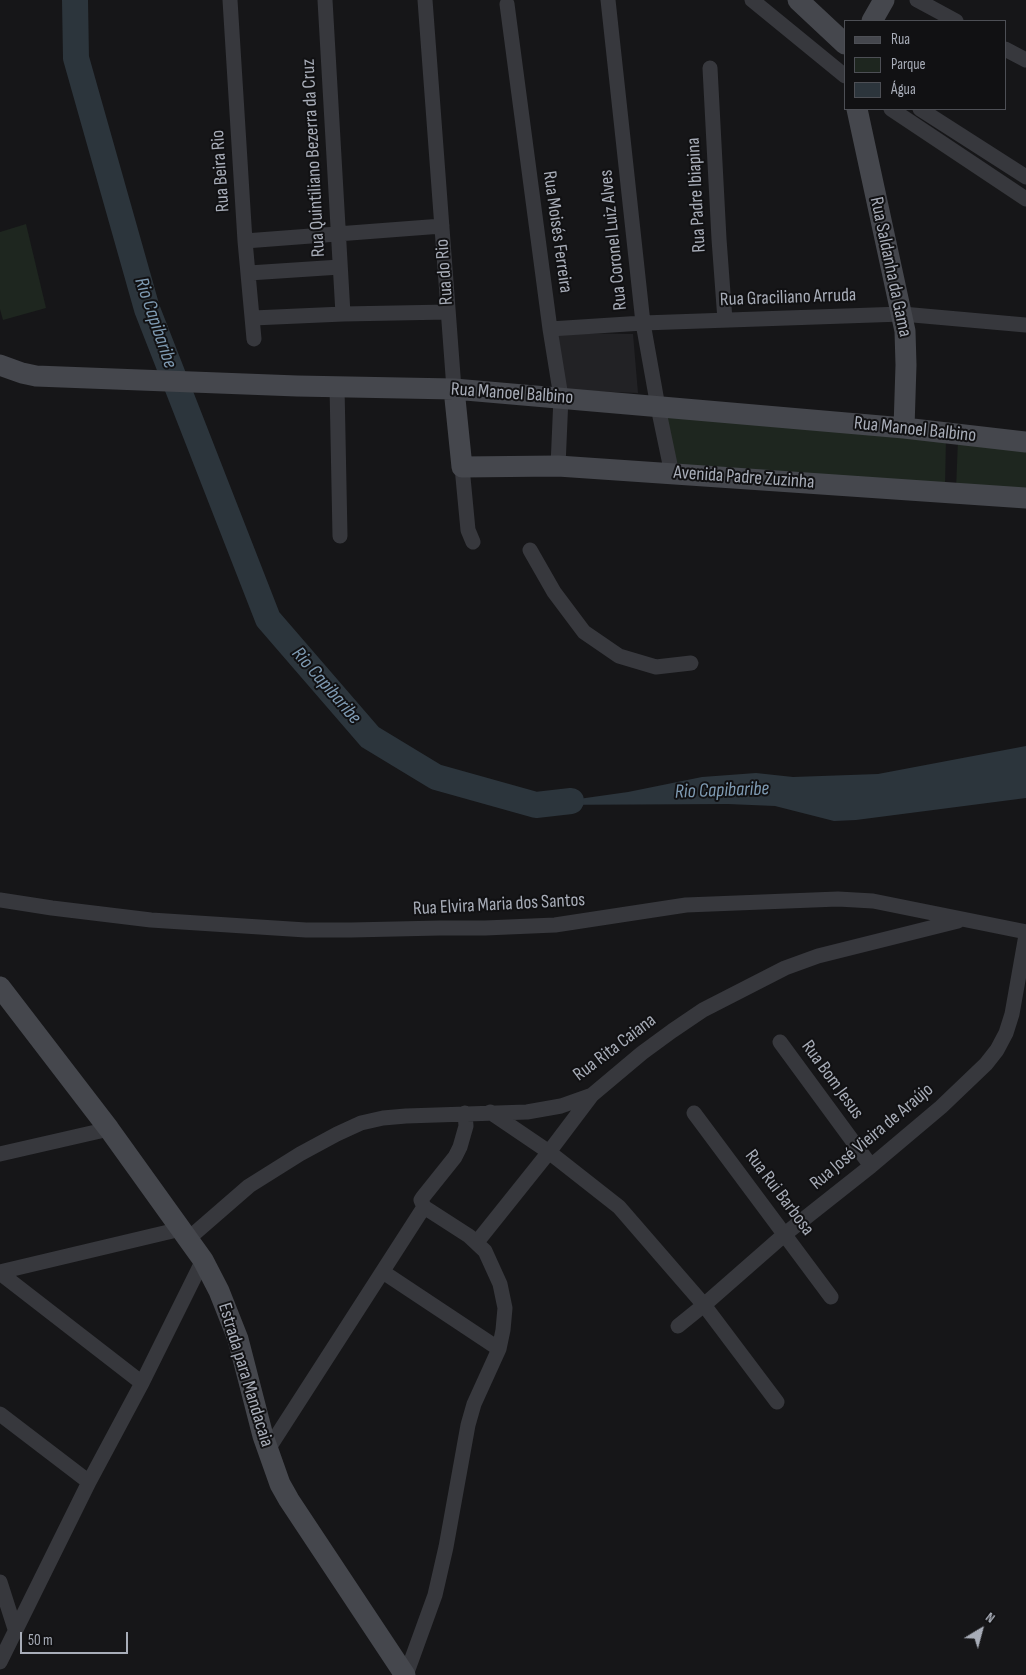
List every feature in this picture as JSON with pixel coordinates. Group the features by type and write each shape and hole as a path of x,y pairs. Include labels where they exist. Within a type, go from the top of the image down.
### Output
{"street":[{"name":"Rua Beira Rio","path":"230,0 245,241 254,339"},
{"name":"Rua Quintiliano Bezerra da Cruz","path":"325,0 343,314"},
{"name":"Rua do Rio","path":"424,0 454,389 468,530 473,542"},
{"name":"Rua Coronel Luiz Alves","path":"608,0 643,323 672,474"},
{"path":"752,0 844,75"},
{"path":"798,0 844,43"},
{"path":"873,20 884,0"},
{"path":"917,0 954,20"},
{"name":"Rua Moisés Ferreira","path":"507,4 550,329 561,397 558,466"},
{"path":"1006,49 1026,60"},
{"name":"Rua Padre Ibiapina","path":"710,68 725,320"},
{"name":"Rua Saldanha da Gama","path":"857,110 902,314 906,348 904,428"},
{"path":"894,110 1026,198"},
{"path":"922,110 1026,177"},
{"path":"245,241 442,226"},
{"path":"249,273 340,267"},
{"path":"253,318 448,312"},
{"name":"Rua Graciliano Arruda","path":"550,329 643,323 902,314 1026,325"},
{"name":"Rua Manoel Balbino","path":"1,363 22,373 36,376 297,386 454,389 904,428 1026,442"},
{"path":"337,386 340,536"},
{"name":"Avenida Padre Zuzinha","path":"462,466 558,466 1026,498"},
{"path":"530,550 554,592 584,632 619,656 656,667 691,663"},
{"name":"Rua Elvira Maria dos Santos","path":"0,900 151,920 306,930 485,928 555,925 686,906 838,899 873,901 1026,934"},
{"name":"Rua Rita Caiana","path":"185,1234 249,1186 300,1154 361,1123 383,1118 465,1113 527,1112 561,1106 592,1095 642,1053 703,1010 785,968 818,956 962,920"},
{"name":"Rua José Vieira de Araújo","path":"678,1326 785,1234 870,1166 967,1083 986,1064 997,1050 1006,1033 1012,1014 1026,934"},
{"name":"Estrada para Mandacaia","path":"0,987 109,1129 203,1260 219,1291 238,1339 252,1398 280,1484 406,1675"},
{"name":"Rua Bom Jesus","path":"780,1042 870,1166"},
{"path":"477,1242 592,1095"},
{"path":"490,1112 549,1152 619,1207 704,1305 777,1402"},
{"path":"406,1675 430,1610 440,1575 468,1425 474,1404 499,1349 504,1330 505,1308 500,1284 485,1251 477,1242 424,1207 421,1200 455,1157 466,1126 465,1113"},
{"name":"Rua Rui Barbosa","path":"694,1113 831,1297"},
{"path":"0,1154 109,1129"},
{"path":"268,1451 424,1207"},
{"path":"0,1272 185,1234"},
{"path":"0,1662 88,1482 142,1383 203,1260"},
{"path":"0,1272 142,1383"},
{"path":"383,1272 499,1349"},
{"path":"0,1414 88,1482"},
{"path":"0,1582 15,1629"}],"shaded area":[{"path":"557,333 633,334 638,393 566,390"}],"green space":[{"path":"26,224 46,308 3,320 0,309 0,232"},
{"path":"663,411 946,437 945,488 675,472"},
{"path":"958,439 1026,447 1026,495 956,490"}],"water":[{"path":"1026,746 1026,798 856,820 834,821 775,806 728,804 536,805 628,792 702,777 756,773 793,777 878,774"}],"waterway":[{"name":"Rio Capibaribe","path":"75,0 76,58 147,309 268,619 370,737 436,777 536,805 571,801"}]}
